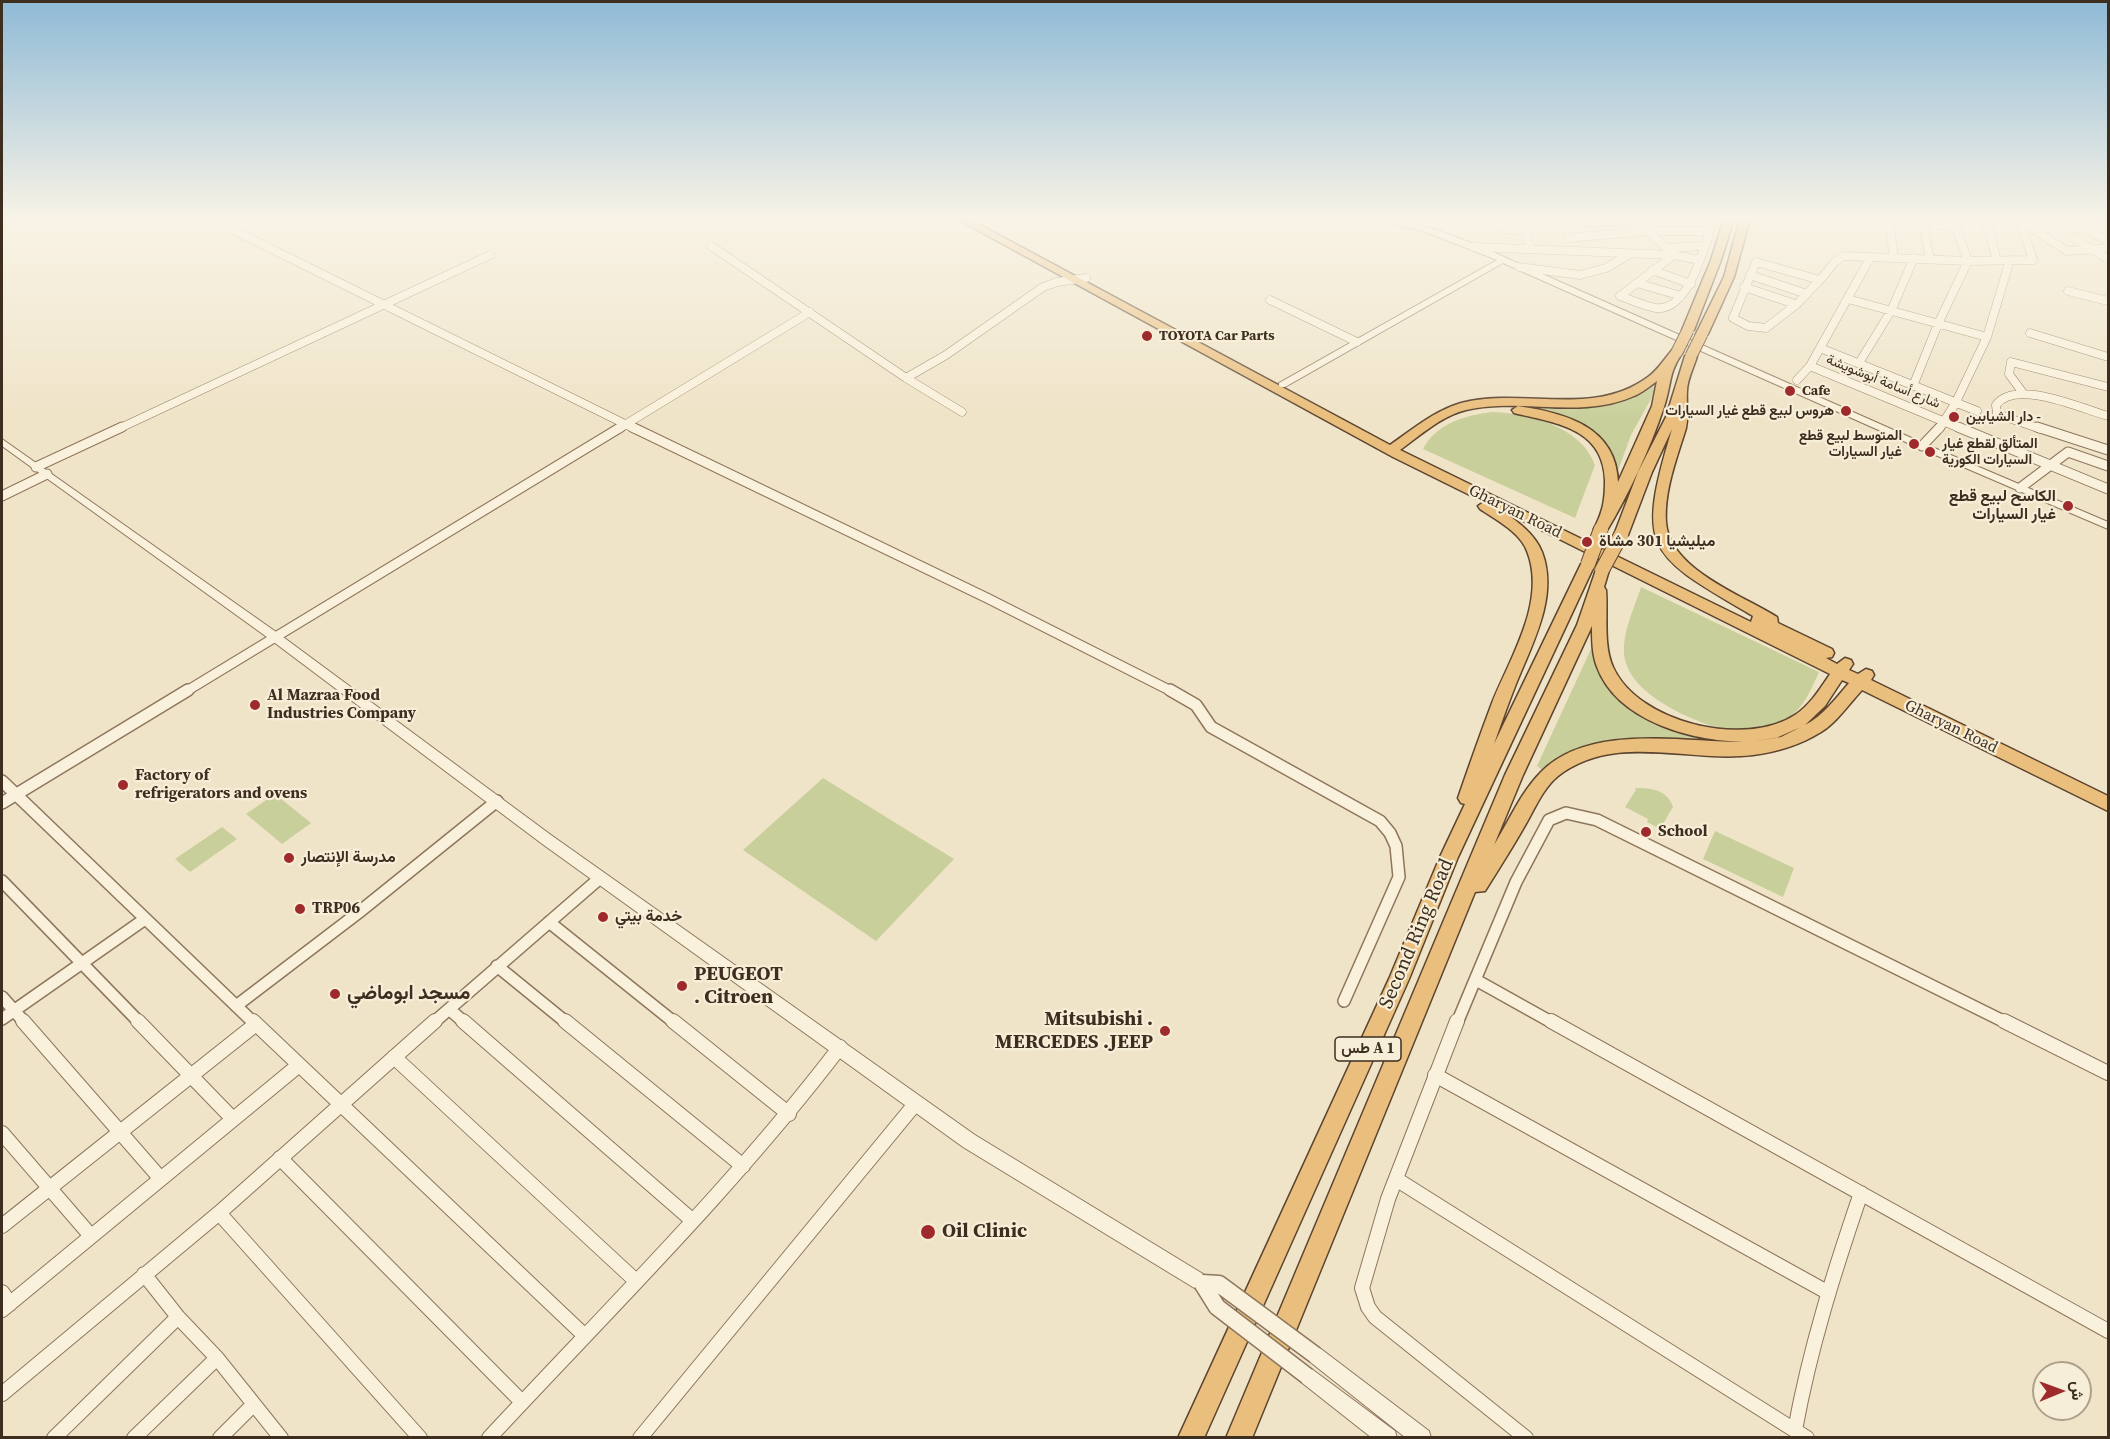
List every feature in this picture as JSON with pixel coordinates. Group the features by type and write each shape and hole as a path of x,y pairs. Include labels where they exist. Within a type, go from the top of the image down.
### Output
{"highway":[{"name":"Gharyan Road","path":"1094,286 1398,449 1790,634 1842,668"},
{"name":"Gharyan Road","path":"1095,286 1282,385 1398,449 1432,471 1863,678 2109,791"},
{"path":"1398,449 1432,420 1465,406 1512,401 1592,403 1612,400 1636,392 1667,366 1677,352 1706,286"},
{"path":"1596,572 1621,535 1646,472 1672,417 1691,356 1725,286"},
{"path":"1667,366 1658,405 1633,466 1601,529 1596,572 1602,625 1600,644 1606,671 1628,696 1643,708 1678,726 1716,736 1740,738 1777,732 1801,720 1824,697 1842,668"},
{"path":"1680,389 1682,418 1664,486 1659,515 1661,535 1671,554 1685,568 1790,634"},
{"path":"1398,449 1427,430 1462,413 1506,408 1545,415 1578,428 1592,436 1602,447 1611,470 1611,509"},
{"path":"1432,471 1524,535 1535,551 1540,579 1539,600 1501,701 1449,857"},
{"name":"Second Ring Road","path":"1191,1437 1400,979 1449,857 1570,606 1596,572"},
{"name":"Second Ring Road","path":"1239,1437 1514,775 1585,625 1596,572"},
{"name":"Gharyan Road","path":"1863,678 2109,804"},
{"path":"1457,916 1538,789 1551,773 1571,759 1592,749 1641,744 1741,750 1766,748 1792,740 1817,727 1863,678"}],"street":[{"path":"347,286 987,598 1193,702 1199,706 1204,721 1211,727 1380,821 1389,830 1395,844 1399,858 1399,877 1344,1001"},
{"path":"2,496 41,470 425,286"},
{"path":"771,286 906,378 962,412"},
{"path":"906,378 946,355 1043,286"},
{"path":"1282,385 1457,286"},
{"path":"1562,286 1922,446 2109,526"},
{"path":"1633,286 1620,296 1663,309 1671,306 1689,286"},
{"path":"1648,286 1681,296"},
{"path":"1783,286 1807,294"},
{"path":"1795,304 1744,287 1733,316 1740,323 1765,328 1795,304 1807,294 1814,286"},
{"path":"1797,380 1810,366 1855,286"},
{"path":"1859,363 1891,311 1902,286"},
{"path":"1913,386 1956,286"},
{"path":"1922,446 1946,422 1987,337 2002,286"},
{"path":"2068,291 2109,301"},
{"path":"1848,298 1987,337"},
{"path":"1270,300 1358,342"},
{"path":"2,803 810,312"},
{"path":"2030,333 2109,357"},
{"path":"1820,348 1977,411"},
{"path":"2023,393 2009,374 2011,362 2109,387"},
{"name":"شارع أسامة أبوشويشة","path":"1810,366 2109,489"},
{"path":"2108,447 1997,414 1995,408 2000,399 2010,394 2023,393 2109,416"},
{"path":"2,442 276,637 546,839 969,1141 1202,1283 1217,1307 1388,1437"},
{"path":"2020,488 2066,453 2072,452 2109,466"},
{"path":"2,781 340,1106 584,1335"},
{"path":"236,1006 358,913 497,801"},
{"path":"1526,1437 1407,1345 1375,1317 1368,1306 1362,1288 1396,1179 1435,1075 1516,882 1542,831 1549,820 1555,816 1570,813 1610,827 2109,1073"},
{"path":"2,1394 219,1213 497,966 600,878"},
{"path":"2,881 233,1119"},
{"path":"2,1019 80,962 146,919"},
{"path":"549,922 789,1114"},
{"path":"497,966 743,1166"},
{"path":"1476,980 2109,1331"},
{"path":"2,997 161,1179"},
{"path":"449,1009 693,1221"},
{"path":"2,1226 256,1024"},
{"path":"497,1434 521,1401 743,1166 789,1114 840,1047"},
{"path":"394,1057 636,1281"},
{"path":"4,1302 91,1236 299,1065"},
{"path":"1435,1075 1827,1292"},
{"path":"640,1437 916,1103"},
{"path":"2,1133 91,1236"},
{"path":"280,1158 521,1401"},
{"path":"1396,1179 1801,1434 1806,1371 1827,1292 1861,1193"},
{"path":"219,1213 420,1437"},
{"path":"144,1274 178,1317 217,1358 281,1437"},
{"path":"1202,1283 1219,1284 1422,1437"},
{"path":"54,1437 178,1317"},
{"path":"134,1437 217,1358"},
{"path":"220,1437 253,1405"}],"green space":[{"path":"1659,378 1651,399 1631,435 1616,476 1606,448 1544,411 1501,405 1613,403 1634,397"},
{"path":"1492,412 1538,419 1566,432 1588,452 1595,465 1575,518 1423,449 1435,433 1452,422"},
{"path":"1641,587 1819,672 1801,706 1777,725 1739,732 1689,717 1657,700 1634,678 1624,657 1625,637"},
{"path":"1597,636 1597,651 1638,712 1673,731 1706,741 1665,744 1604,742 1584,748 1545,772 1537,766"},
{"path":"823,778 954,859 876,941 743,850"},
{"path":"1635,788 1646,788 1667,796 1673,807 1660,829 1647,822 1648,819 1625,807 1636,790"},
{"path":"275,794 311,823 282,844 246,814"},
{"path":"222,827 237,839 190,872 175,859"},
{"path":"1715,831 1794,868 1783,897 1703,859"}],"place":[{"name":"TOYOTA Car Parts","path":"1147,336"},
{"name":"Cafe","path":"1790,391"},
{"name":"هروس لبيع قطع غيار السيارات","path":"1846,411"},
{"name":"دار الشيابين -","path":"1954,417"},
{"name":"المتوسط لبيع قطع غيار السيارات","path":"1914,444"},
{"name":"المتألق لقطع غيار السيارات الكورية","path":"1930,452"},
{"name":"الكاسح لبيع قطع غيار السيارات","path":"2068,506"},
{"name":"ميليشيا 301 مشاة","path":"1587,542"},
{"name":"Al Mazraa Food Industries Company","path":"255,705"},
{"name":"Factory of refrigerators and ovens","path":"123,785"},
{"name":"School","path":"1646,832"},
{"name":"مدرسة الإنتصار","path":"289,858"},
{"name":"TRP06","path":"300,909"},
{"name":"خدمة بيتي","path":"603,917"},
{"name":"PEUGEOT . Citroen","path":"682,986"},
{"name":"مسجد ابوماضي","path":"335,994"},
{"name":"Mitsubishi . MERCEDES .JEEP","path":"1165,1031"},
{"name":"Oil Clinic","path":"928,1232"}]}
